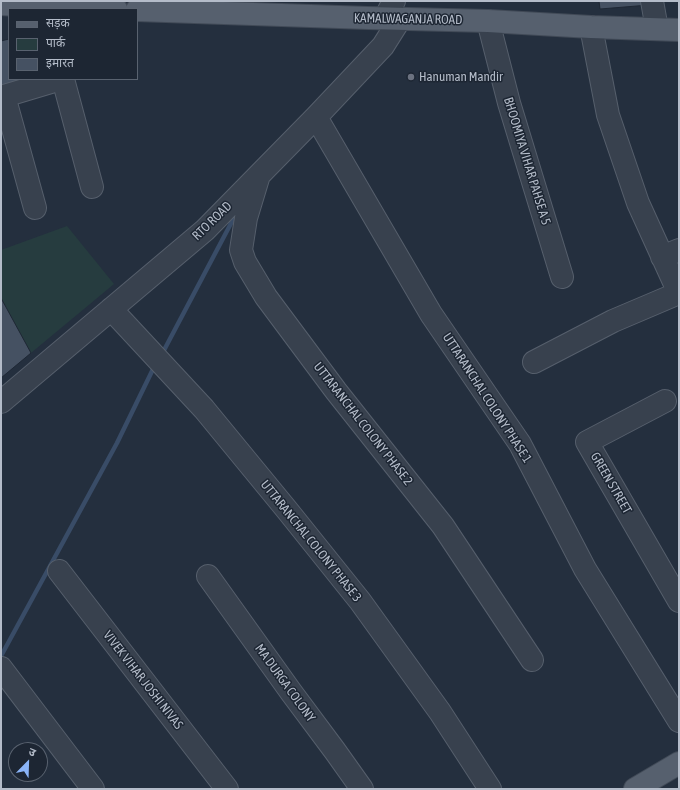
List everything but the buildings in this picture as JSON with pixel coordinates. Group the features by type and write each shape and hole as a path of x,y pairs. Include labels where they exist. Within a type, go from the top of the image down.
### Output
{"main road":[{"path":"1,4 33,7 74,8"},
{"name":"KAMALWAGANJA ROAD","path":"138,10 165,6 307,9 592,27 679,30"},
{"path":"636,789 679,762"}],"street":[{"path":"652,1 657,29"},
{"name":"RTO ROAD","path":"1,402 205,230 316,117 382,46 387,14"},
{"name":"BHOOMIYA VIHAR PAHSE A 5","path":"488,21 509,103 562,277"},
{"path":"534,362 613,322 679,293 671,253 638,203 608,114 592,27"},
{"path":"34,208 2,96 56,80 92,187"},
{"name":"UTTARANCHAL COLONY PHASE 1","path":"316,117 431,314 520,444 585,569 679,721"},
{"name":"UTTARANCHAL COLONY PHASE 2","path":"259,175 246,218 241,250 245,262 266,297 336,391 443,526 532,660"},
{"name":"UTTARANCHAL COLONY PHASE 3","path":"111,309 204,409 360,601 440,712 490,789"},
{"name":"GREEN STREET","path":"664,401 587,442 679,601"},
{"name":"VIVEK VIHAR JOSHI NIVAS","path":"59,571 227,789"},
{"name":"MA DURGA COLONY","path":"208,576 362,789"},
{"path":"1,668 93,789"}],"green space":[{"path":"67,226 114,284 31,353 1,298 1,250"}],"waterway":[{"path":"162,354 237,212"},
{"path":"1,656 117,443 155,365"}],"place":[{"name":"Hanuman Mandir","path":"411,77"}]}
